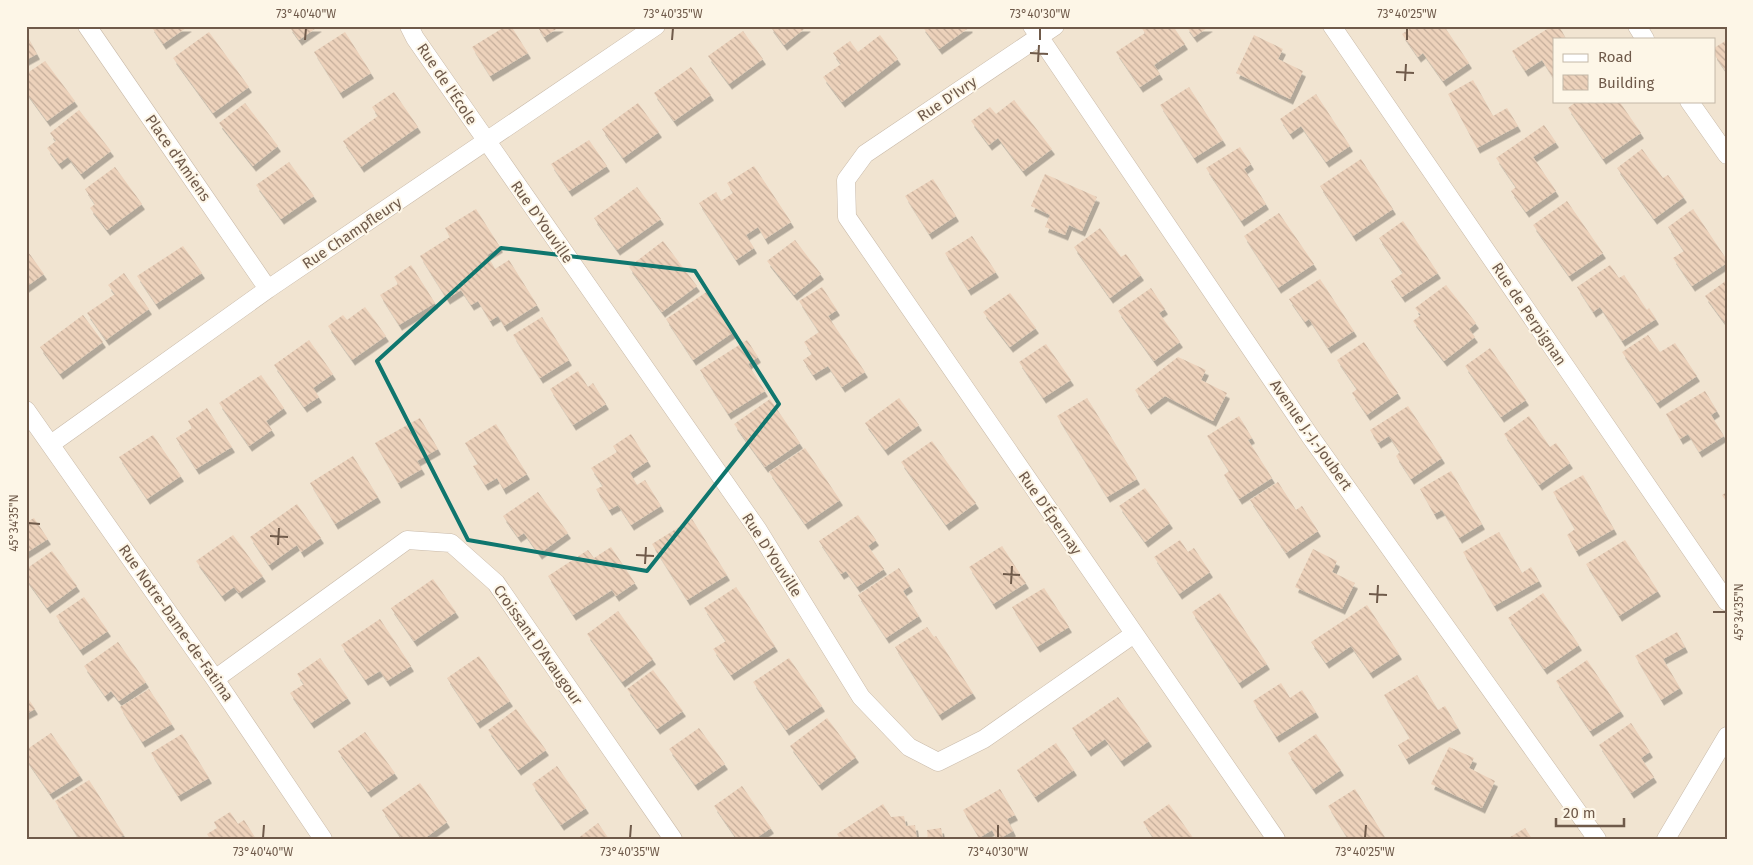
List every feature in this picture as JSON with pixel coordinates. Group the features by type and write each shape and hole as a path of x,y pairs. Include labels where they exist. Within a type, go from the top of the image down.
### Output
{"street":[{"name":"Place d'Amiens","path":"87,26 268,289"},
{"name":"Rue de l'École","path":"409,26 415,38 486,141"},
{"name":"Rue Champfleury","path":"51,444 268,289 656,26"},
{"name":"Rue D'Ivry","path":"846,180 865,154 1036,32 1055,26"},
{"name":"Rue de Perpignan","path":"1332,26 1727,602"},
{"path":"1637,26 1644,38"},
{"name":"Avenue J.-J.-Joubert","path":"1036,32 1310,436 1597,839"},
{"path":"1690,102 1727,155"},
{"name":"Rue D'Youville","path":"486,141 758,530 862,696 909,747 938,762 984,739 1134,634"},
{"name":"Rue D'Épernay","path":"846,180 847,217 1276,839"},
{"name":"Rue Notre-Dame-de-Fatima","path":"26,410 215,679 323,839"},
{"name":"Croissant D'Avaugour","path":"215,679 407,540 451,543 496,583 673,839"},
{"path":"1666,839 1727,736"}],"highlighted area":[{"path":"501,248 695,271 779,404 647,571 468,540 377,361"}],"shaded area":[{"path":"26,26 1727,26 1727,839 26,839"}],"building":[{"path":"151,26 189,26 163,44"},
{"path":"289,26 319,26 299,40"},
{"path":"506,26 511,26 528,53 490,76 472,47"},
{"path":"537,26 561,26 544,37"},
{"path":"770,26 808,26 784,45"},
{"path":"922,26 969,26 970,27 939,49"},
{"path":"1142,26 1173,26 1185,44 1154,65 1160,74 1140,87 1116,52 1145,33"},
{"path":"1186,26 1210,26 1194,37"},
{"path":"1414,26 1444,26 1469,63 1443,81 1423,53 1418,57 1402,34"},
{"path":"1552,26 1559,26 1565,38 1553,38 1553,77 1542,60 1525,71 1512,51"},
{"path":"743,31 763,59 729,84 708,56"},
{"path":"209,32 249,87 213,113 173,58"},
{"path":"345,32 371,73 340,93 314,52"},
{"path":"26,34 37,54 26,60"},
{"path":"880,35 898,59 842,102 823,77 841,64 833,53 850,41 858,52"},
{"path":"1254,35 1283,49 1278,59 1303,71 1290,99 1236,73"},
{"path":"1727,40 1727,73 1716,57 1716,47"},
{"path":"45,61 75,101 47,121 26,92 26,74"},
{"path":"691,67 711,95 674,121 654,93"},
{"path":"1473,80 1493,116 1507,108 1518,126 1477,148 1448,94"},
{"path":"1189,87 1223,140 1194,158 1160,105"},
{"path":"394,92 418,127 361,167 343,141 378,116 372,107"},
{"path":"1316,94 1350,146 1326,162 1301,126 1290,134 1280,119"},
{"path":"1014,100 1052,149 1023,171 998,138 989,145 971,121 990,107 996,114"},
{"path":"1576,102 1620,102 1641,133 1603,159 1568,108"},
{"path":"245,103 278,146 253,166 219,123"},
{"path":"638,103 659,132 623,158 602,129"},
{"path":"79,110 111,151 81,174 68,157 59,164 47,148 56,141 50,133"},
{"path":"1544,125 1556,142 1533,157 1556,191 1526,212 1511,191 1516,187 1496,158"},
{"path":"589,140 607,166 569,191 551,164"},
{"path":"1240,147 1251,164 1244,169 1266,204 1241,221 1206,168"},
{"path":"1642,149 1663,178 1668,175 1684,197 1654,219 1617,168"},
{"path":"1361,159 1393,209 1353,236 1320,186"},
{"path":"289,162 314,196 281,219 256,185"},
{"path":"754,166 791,222 765,239 758,227 746,235 754,248 736,260 699,203 716,192 721,201 733,193 727,183"},
{"path":"115,167 142,204 107,230 90,208 95,204 85,189"},
{"path":"1045,174 1097,197 1082,231 1069,225 1065,235 1045,227 1050,215 1031,206"},
{"path":"933,179 956,216 929,234 905,196"},
{"path":"637,187 661,219 617,250 594,218"},
{"path":"1567,201 1603,253 1569,276 1533,225"},
{"path":"476,209 500,247 487,255 495,269 509,260 537,305 504,326 498,316 490,321 478,301 471,305 461,290 447,299 420,256 450,237 445,228"},
{"path":"1693,209 1727,260 1727,263 1692,286 1673,258 1684,251 1668,227"},
{"path":"1279,213 1314,264 1278,288 1244,236"},
{"path":"1403,221 1438,273 1402,297 1391,281 1403,273 1379,238"},
{"path":"1100,228 1121,257 1126,254 1141,275 1110,298 1074,247"},
{"path":"972,236 996,272 968,290 945,253"},
{"path":"795,240 821,274 794,295 767,261"},
{"path":"663,241 697,286 662,312 629,267"},
{"path":"183,246 202,273 156,304 137,276"},
{"path":"26,249 44,274 26,287"},
{"path":"411,265 435,303 399,325 380,295 398,284 394,277"},
{"path":"1610,265 1619,278 1624,275 1647,310 1649,308 1656,319 1622,341 1600,307 1593,312 1577,287"},
{"path":"124,273 149,309 106,340 87,313 115,294 108,285"},
{"path":"1320,279 1354,331 1328,348 1309,319 1305,322 1289,299"},
{"path":"1727,280 1727,326 1705,296"},
{"path":"1446,285 1476,323 1469,329 1475,337 1444,361 1413,321 1421,315 1415,308"},
{"path":"822,287 837,310 828,316 865,372 842,387 828,366 813,375 803,360 812,354 804,342 819,332 799,301"},
{"path":"1151,288 1165,309 1159,313 1180,342 1154,361 1118,311"},
{"path":"708,291 735,331 693,360 666,319"},
{"path":"1010,293 1036,328 1010,347 983,312"},
{"path":"365,307 386,336 352,360 328,326 343,315 347,320"},
{"path":"83,315 103,342 60,374 40,347"},
{"path":"542,317 569,360 540,378 513,335"},
{"path":"1648,335 1660,352 1675,343 1697,376 1657,403 1622,352"},
{"path":"309,340 333,374 313,388 319,397 304,407 274,365"},
{"path":"747,340 758,357 748,364 765,391 728,414 700,370"},
{"path":"1364,342 1398,393 1367,415 1352,393 1357,389 1337,360"},
{"path":"1046,344 1071,380 1043,398 1019,362"},
{"path":"1490,348 1526,400 1501,417 1465,366"},
{"path":"1178,357 1206,370 1201,380 1227,393 1213,421 1165,396 1148,409 1135,390"},
{"path":"578,371 588,387 593,383 606,404 573,425 550,389"},
{"path":"261,375 284,408 266,421 272,430 249,446 219,403"},
{"path":"1705,391 1717,411 1711,415 1724,436 1699,452 1688,434 1680,439 1666,414"},
{"path":"899,398 919,425 885,450 865,423"},
{"path":"1087,398 1137,479 1107,497 1057,416"},
{"path":"770,399 800,443 765,467 734,424"},
{"path":"1408,406 1442,458 1411,479 1396,456 1400,452 1389,436 1378,443 1370,430"},
{"path":"207,408 232,447 196,469 176,438 192,428 188,421"},
{"path":"1239,416 1252,438 1248,440 1272,478 1239,499 1224,475 1229,471 1207,436"},
{"path":"1529,416 1550,447 1556,443 1570,463 1539,485 1504,434"},
{"path":"420,418 438,449 417,461 422,469 398,483 375,443"},
{"path":"496,424 527,474 503,489 497,478 485,485 473,466 478,464 465,443"},
{"path":"631,434 648,461 630,473 637,485 645,480 661,506 631,525 618,505 609,510 596,489 603,486 591,468 617,452 613,446"},
{"path":"153,435 181,476 147,499 119,457"},
{"path":"932,441 976,503 946,525 901,462"},
{"path":"805,448 840,500 805,524 769,472"},
{"path":"353,456 378,497 335,524 310,483"},
{"path":"1451,471 1482,524 1459,538 1442,510 1434,514 1420,489"},
{"path":"1583,475 1614,529 1576,551 1567,535 1575,529 1553,492"},
{"path":"1278,482 1296,510 1302,506 1318,531 1286,553 1250,500"},
{"path":"1145,488 1170,523 1145,542 1119,506"},
{"path":"538,492 568,533 539,554 524,533 518,537 503,516"},
{"path":"1727,492 1727,503 1722,495"},
{"path":"297,504 321,538 301,552 297,545 269,565 250,537"},
{"path":"858,515 876,540 868,546 884,569 857,587 846,571 841,574 819,541"},
{"path":"34,518 48,539 26,553 26,520 27,522"},
{"path":"692,519 727,575 687,600 652,544"},
{"path":"1499,532 1522,573 1531,567 1539,581 1494,606 1463,552"},
{"path":"233,535 263,576 239,593 234,587 222,596 196,561"},
{"path":"1180,540 1188,552 1194,548 1210,572 1179,594 1154,557"},
{"path":"1625,540 1658,591 1619,616 1586,564"},
{"path":"1002,546 1026,583 993,604 969,567"},
{"path":"611,547 635,583 616,596 612,590 573,615 548,576 588,550 594,558"},
{"path":"1313,549 1337,561 1332,572 1355,583 1342,609 1295,587"},
{"path":"52,551 77,586 47,608 26,579 26,569"},
{"path":"899,568 910,586 903,591 919,616 886,638 858,595"},
{"path":"433,579 456,612 414,641 391,608"},
{"path":"736,587 775,646 731,675 713,649 726,641 704,608"},
{"path":"1044,588 1069,627 1037,647 1012,607"},
{"path":"1220,593 1267,664 1239,683 1192,612"},
{"path":"1543,593 1579,645 1544,669 1508,618"},
{"path":"84,597 108,631 80,650 56,616"},
{"path":"1367,605 1399,654 1370,673 1351,646 1326,663 1311,642"},
{"path":"618,611 653,659 622,682 587,634"},
{"path":"380,619 411,666 387,681 380,671 365,680 341,645"},
{"path":"927,627 934,637 936,636 973,693 939,715 895,647"},
{"path":"1677,632 1685,647 1663,659 1680,688 1661,700 1635,656"},
{"path":"118,642 146,682 119,701 111,691 105,696 84,666"},
{"path":"479,656 510,701 477,723 447,678"},
{"path":"320,658 348,698 311,723 290,693 304,684 297,674"},
{"path":"789,658 822,706 786,730 753,682"},
{"path":"1587,660 1621,711 1590,731 1556,681"},
{"path":"653,670 683,711 657,729 627,689"},
{"path":"1417,675 1438,710 1445,706 1458,728 1406,759 1398,745 1410,738 1384,695"},
{"path":"1281,683 1290,698 1302,690 1316,712 1276,737 1253,701"},
{"path":"149,689 172,724 142,742 120,707"},
{"path":"26,695 35,709 26,714"},
{"path":"1118,697 1149,741 1121,761 1105,739 1088,751 1072,728"},
{"path":"516,709 546,750 518,770 488,730"},
{"path":"827,718 856,757 819,785 790,746"},
{"path":"1631,723 1650,752 1641,758 1654,777 1631,793 1599,745"},
{"path":"699,728 725,764 695,785 669,749"},
{"path":"365,732 395,773 368,792 338,751"},
{"path":"51,733 80,775 50,794 26,759 26,750"},
{"path":"182,734 209,778 178,796 151,753"},
{"path":"1316,734 1341,770 1313,789 1288,753"},
{"path":"1056,743 1074,770 1035,797 1017,770"},
{"path":"1449,747 1474,758 1469,768 1495,781 1482,808 1431,784"},
{"path":"557,766 586,808 561,825 532,784"},
{"path":"89,780 124,835 117,839 79,839 55,801"},
{"path":"420,783 447,822 424,839 402,839 382,810"},
{"path":"742,786 771,828 755,839 737,839 714,806"},
{"path":"1000,789 1015,815 1007,819 1013,831 997,839 992,830 979,838 963,810"},
{"path":"1355,789 1386,839 1348,839 1328,806"},
{"path":"883,804 891,817 904,816 906,826 915,825 917,839 840,839 837,834"},
{"path":"1169,804 1194,839 1154,839 1143,822"},
{"path":"230,812 238,824 244,820 256,839 210,839 207,834 217,828 214,822"},
{"path":"598,823 609,839 577,839"},
{"path":"941,828 943,839 928,839 927,830"},
{"path":"1525,828 1532,839 1507,839"}]}
